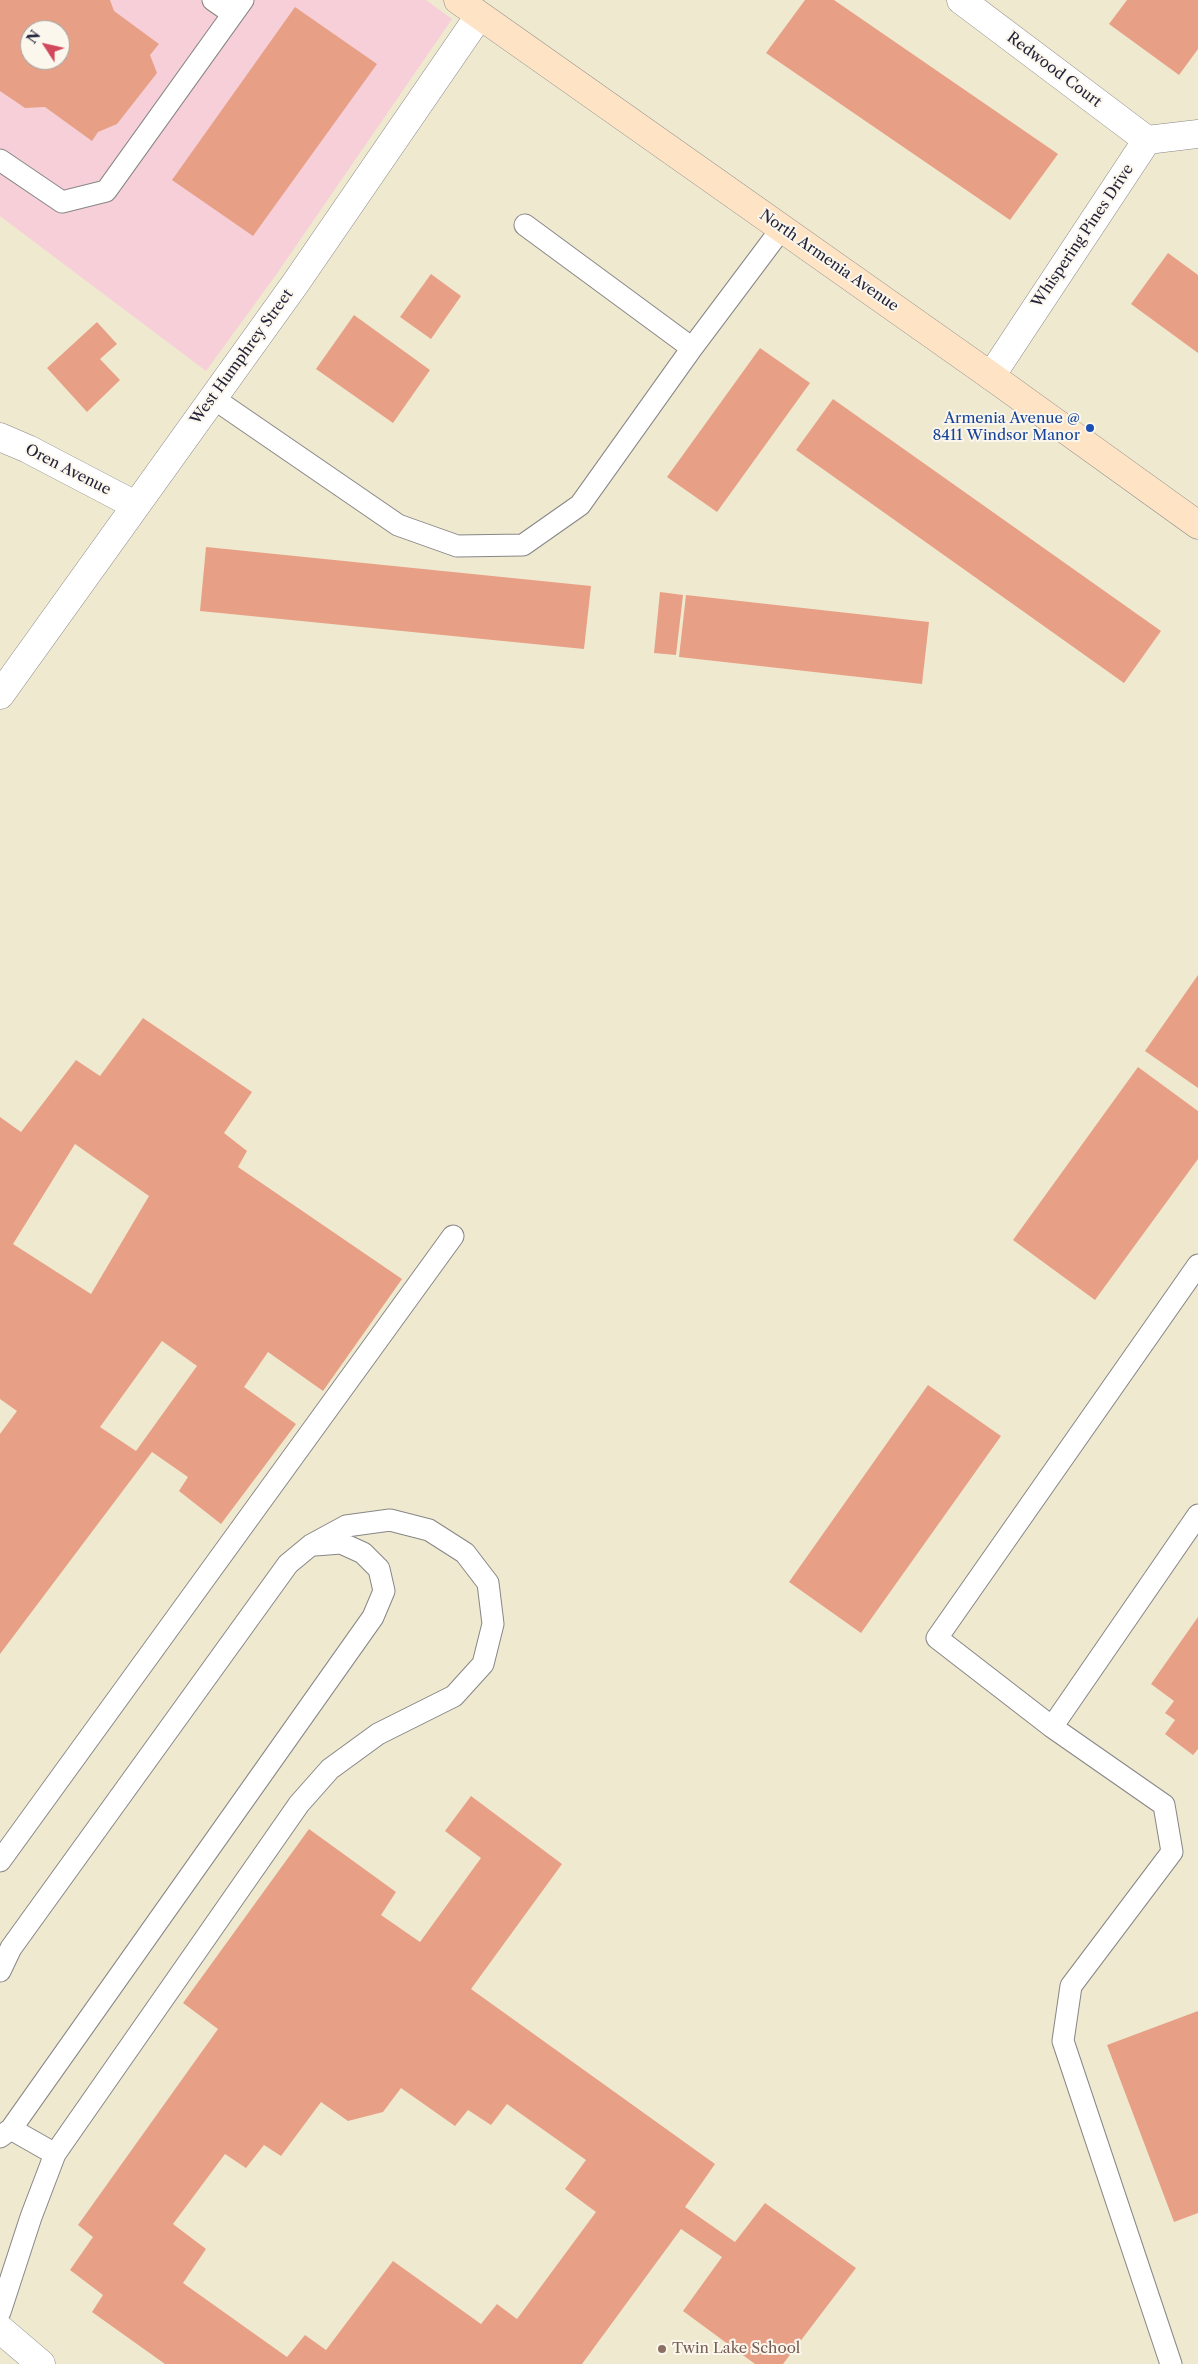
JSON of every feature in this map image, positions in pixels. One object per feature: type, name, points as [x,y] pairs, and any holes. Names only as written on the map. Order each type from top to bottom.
[{"type":"main road","name":"North Armenia Avenue","points":[[469,8],[1198,524]]},
{"type":"street","name":"Redwood Court","points":[[961,0],[1147,140]]},
{"type":"street","name":"West Humphrey Street","points":[[0,695],[295,284],[469,8]]},
{"type":"street","points":[[1147,140],[1198,134]]},
{"type":"street","name":"Whispering Pines Drive","points":[[991,376],[1147,140]]},
{"type":"street","name":"Oren Avenue","points":[[0,437],[28,449],[135,505]]},
{"type":"street","points":[[0,2329],[41,2364]]},
{"type":"lane","points":[[0,160],[62,202],[106,191],[238,7],[213,0]]},
{"type":"lane","points":[[525,225],[692,348]]},
{"type":"lane","points":[[213,398],[398,525],[457,546],[524,545],[580,505],[692,348],[782,228]]},
{"type":"lane","points":[[0,1861],[453,1236]]},
{"type":"lane","points":[[1171,2364],[1063,2041],[1071,1986],[1172,1852],[1164,1805],[1052,1727],[937,1638],[1198,1265]]},
{"type":"lane","points":[[1052,1727],[1198,1515]]},
{"type":"lane","points":[[0,1971],[11,1948],[288,1564],[311,1545],[346,1526],[390,1520],[429,1530],[465,1553],[488,1583],[493,1624],[483,1664],[454,1696],[378,1734],[330,1769],[299,1804],[55,2154],[31,2217],[0,2312]]},
{"type":"lane","points":[[55,2154],[6,2133],[374,1617],[384,1591],[379,1569],[363,1553],[341,1543],[311,1545]]},
{"type":"shaded area","points":[[0,0],[426,0],[452,19],[278,272],[206,371],[0,216]]},
{"type":"building","points":[[0,0],[110,0],[114,11],[159,44],[150,55],[157,73],[117,124],[98,132],[92,141],[45,107],[25,108],[0,91]]},
{"type":"building","points":[[805,0],[834,0],[1058,154],[1010,220],[766,53]]},
{"type":"building","points":[[1127,0],[1198,0],[1198,49],[1179,75],[1109,24]]},
{"type":"building","points":[[295,7],[377,64],[253,236],[172,180]]},
{"type":"building","points":[[1168,253],[1198,275],[1198,353],[1131,304]]},
{"type":"building","points":[[431,274],[461,296],[431,339],[400,317]]},
{"type":"building","points":[[354,315],[430,370],[393,423],[316,369]]},
{"type":"building","points":[[97,322],[117,344],[100,359],[120,380],[87,412],[47,368]]},
{"type":"building","points":[[760,348],[810,383],[717,512],[667,477]]},
{"type":"building","points":[[833,399],[1161,631],[1124,683],[796,450]]},
{"type":"building","points":[[206,547],[591,586],[584,649],[200,611]]},
{"type":"building","points":[[660,592],[683,595],[676,655],[654,653]]},
{"type":"building","points":[[686,595],[929,622],[922,684],[679,657]]},
{"type":"building","points":[[1198,975],[1198,1088],[1145,1051]]},
{"type":"building","points":[[143,1018],[252,1092],[224,1133],[247,1151],[238,1167],[402,1279],[323,1391],[268,1352],[244,1387],[296,1424],[221,1524],[179,1491],[188,1477],[152,1452],[0,1654],[0,1434],[17,1411],[0,1399],[0,1117],[21,1132],[76,1060],[100,1076]],"holes":[[[75,1144],[149,1196],[91,1294],[13,1244]],[[162,1341],[197,1366],[136,1451],[100,1427]]]},
{"type":"building","points":[[1138,1067],[1198,1111],[1198,1159],[1095,1300],[1013,1240]]},
{"type":"building","points":[[928,1385],[1001,1436],[861,1633],[789,1582]]},
{"type":"building","points":[[1198,1617],[1198,1749],[1193,1755],[1165,1734],[1175,1720],[1165,1713],[1174,1701],[1151,1684]]},
{"type":"building","points":[[471,1796],[562,1864],[471,1989],[715,2164],[685,2207],[735,2242],[765,2203],[856,2268],[783,2364],[755,2364],[683,2311],[722,2257],[681,2229],[582,2364],[165,2364],[92,2312],[103,2295],[70,2270],[93,2237],[78,2225],[218,2029],[183,2003],[309,1829],[396,1892],[381,1915],[420,1942],[481,1858],[445,1831]],"holes":[[[401,2088],[455,2126],[468,2110],[491,2125],[507,2104],[586,2160],[565,2189],[596,2212],[517,2319],[497,2304],[481,2324],[393,2261],[326,2350],[305,2335],[287,2357],[183,2283],[206,2249],[173,2224],[225,2154],[246,2168],[264,2145],[281,2156],[321,2102],[348,2121],[383,2112]]]},
{"type":"building","points":[[1198,2011],[1198,2213],[1174,2222],[1107,2045]]},
{"type":"place","name":"Armenia Avenue @ 8411 Windsor Manor","points":[[1090,428]]},
{"type":"place","name":"Twin Lake School","points":[[662,2349]]}]
